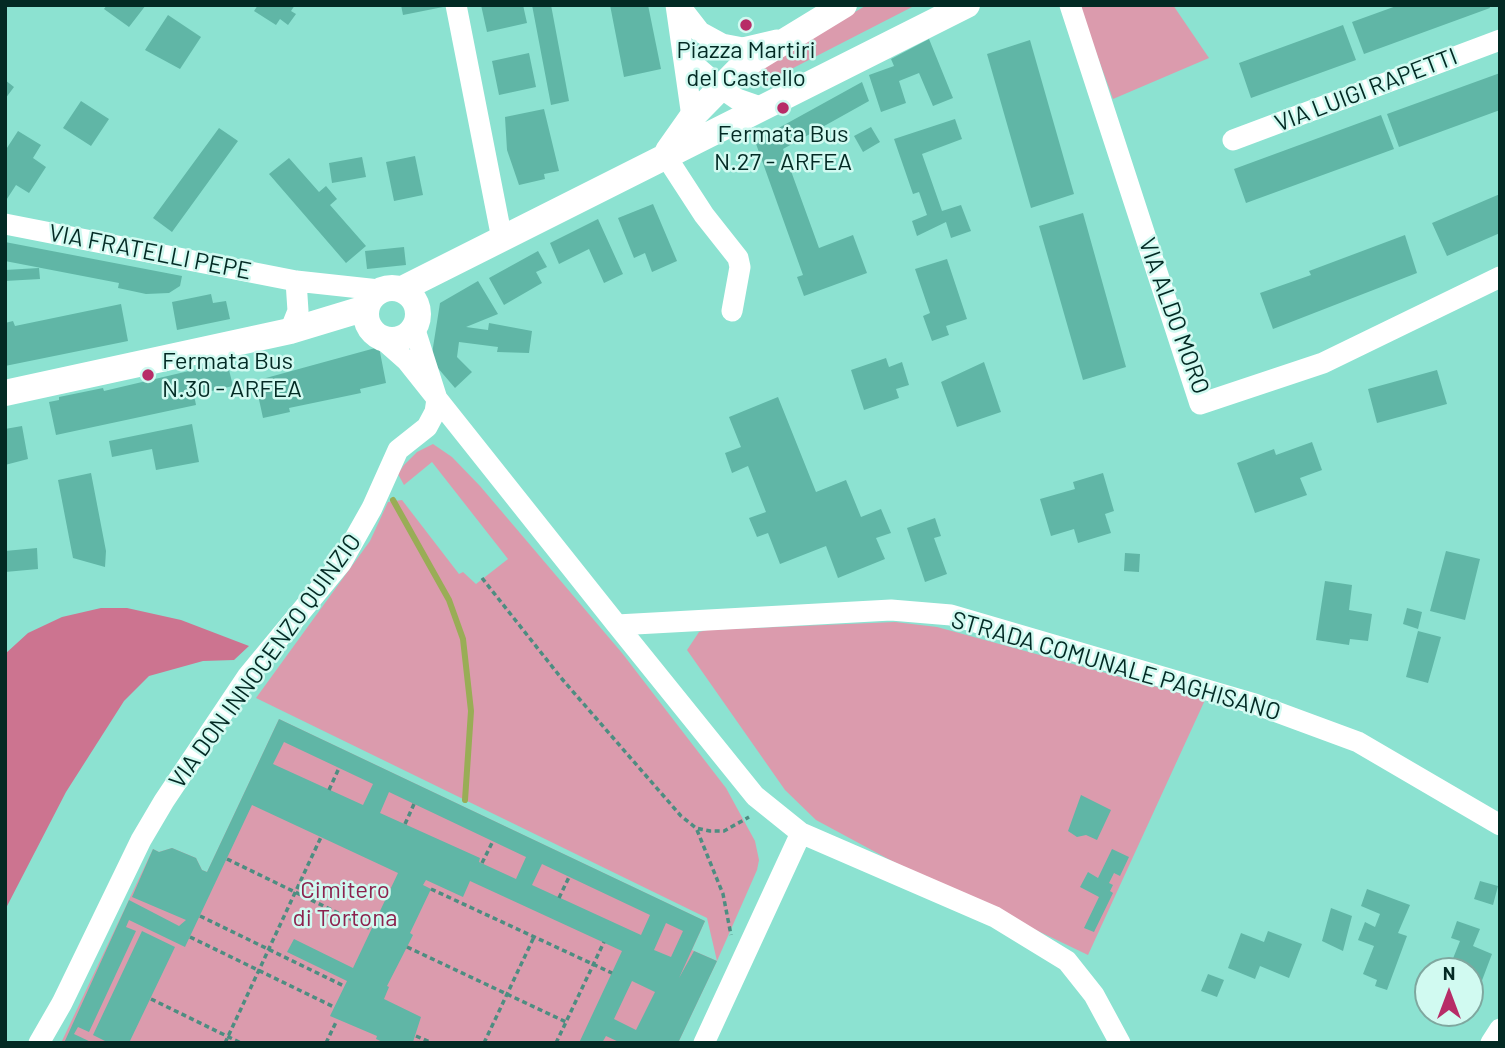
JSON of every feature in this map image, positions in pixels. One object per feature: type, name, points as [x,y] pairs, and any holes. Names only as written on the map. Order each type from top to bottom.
[{"type":"street","points":[[456,5],[502,239]]},
{"type":"street","points":[[677,5],[701,32],[722,44],[743,48],[789,37]]},
{"type":"street","points":[[677,5],[692,117]]},
{"type":"street","points":[[665,155],[692,117],[739,69],[844,5]]},
{"type":"street","points":[[5,393],[387,311],[502,239],[967,5]]},
{"type":"street","name":"VIA ALDO MORO","points":[[1070,5],[1200,404],[1323,363],[1500,277]]},
{"type":"street","name":"VIA LUIGI RAPETTI","points":[[1233,140],[1500,40]]},
{"type":"street","points":[[683,55],[721,89],[737,99],[760,107]]},
{"type":"street","points":[[665,155],[704,215],[738,258],[740,267],[733,311]]},
{"type":"street","name":"VIA FRATELLI PEPE","points":[[5,224],[296,281],[387,311]]},
{"type":"street","points":[[296,281],[298,329]]},
{"type":"street","points":[[387,311],[407,361],[755,796],[801,833],[995,917],[1067,961],[1094,995],[1120,1043]]},
{"type":"street","points":[[387,311],[437,399]]},
{"type":"street","name":"VIA DON INNOCENZO QUINZIO","points":[[39,1043],[62,1003],[141,840],[164,802],[247,677],[341,563],[372,508],[398,450],[427,427],[435,412],[437,399]]},
{"type":"street","name":"STRADA COMUNALE PAGHISANO","points":[[617,625],[891,610],[951,615],[1255,704],[1346,737],[1500,825]]},
{"type":"street","points":[[704,1043],[801,833]]},
{"type":"street","points":[[1491,1043],[1500,1029]]},
{"type":"path","points":[[482,578],[671,805],[696,828],[723,894],[739,968]]},
{"type":"path","points":[[329,790],[339,768]]},
{"type":"path","points":[[404,824],[414,804]]},
{"type":"path","points":[[696,828],[724,831],[767,806]]},
{"type":"path","points":[[225,1043],[261,972],[321,838]]},
{"type":"path","points":[[482,863],[493,841]]},
{"type":"path","points":[[227,859],[372,929]]},
{"type":"path","points":[[559,898],[569,877]]},
{"type":"path","points":[[431,889],[612,973]]},
{"type":"path","points":[[200,916],[344,986]]},
{"type":"path","points":[[190,937],[334,1007]]},
{"type":"path","points":[[484,1043],[534,937]]},
{"type":"path","points":[[555,1043],[604,942]]},
{"type":"path","points":[[407,947],[566,1022]]},
{"type":"path","points":[[151,999],[240,1043]]},
{"type":"path","points":[[326,1043],[337,1020]]},
{"type":"path","points":[[416,1035],[432,1043]]},
{"type":"green space","points":[[867,5],[916,5],[764,83],[742,77]]},
{"type":"green space","points":[[1079,5],[1173,5],[1209,58],[1113,99]]},
{"type":"green space","points":[[433,444],[452,457],[480,486],[622,653],[726,788],[755,841],[759,860],[717,961],[707,918],[256,698],[370,541],[388,502],[402,500],[459,574],[463,572],[476,584],[508,559],[432,462],[404,485],[398,474],[404,465],[417,452]]},
{"type":"green space","points":[[895,622],[937,627],[1205,700],[1088,955],[892,861],[816,820],[785,790],[687,650],[699,632],[707,630]]},
{"type":"green space","name":"Cimitero di Tortona","points":[[279,719],[705,921],[692,950],[717,961],[678,1043],[61,1043],[153,849],[159,852],[172,848],[196,858],[202,870],[207,872]]},
{"type":"shaded area","points":[[101,608],[127,608],[181,620],[249,646],[234,660],[203,661],[149,676],[124,701],[66,792],[5,910],[5,654],[28,633],[62,617]]},
{"type":"building","points":[[107,5],[146,5],[129,27],[104,9]]},
{"type":"building","points":[[258,5],[295,5],[291,11],[296,14],[288,25],[280,19],[276,25],[254,11]]},
{"type":"building","points":[[401,5],[448,5],[448,6],[403,15]]},
{"type":"building","points":[[481,5],[523,5],[527,23],[487,32]]},
{"type":"building","points":[[532,5],[551,5],[569,101],[551,105]]},
{"type":"building","points":[[610,5],[648,5],[661,69],[624,77]]},
{"type":"building","points":[[1399,5],[1489,5],[1490,8],[1364,54],[1352,22]]},
{"type":"building","points":[[168,15],[201,37],[180,69],[145,50]]},
{"type":"building","points":[[1343,25],[1356,60],[1251,98],[1239,63]]},
{"type":"building","points":[[929,39],[953,98],[933,106],[919,73],[899,81],[906,103],[881,112],[869,75],[894,66],[891,59]]},
{"type":"building","points":[[1030,40],[1074,194],[1031,208],[987,54]]},
{"type":"building","points":[[529,53],[536,87],[499,95],[492,61]]},
{"type":"building","points":[[1500,73],[1500,110],[1399,147],[1387,114]]},
{"type":"building","points":[[5,80],[14,87],[5,99]]},
{"type":"building","points":[[862,82],[869,101],[783,149],[819,248],[853,235],[867,273],[804,296],[797,277],[803,275],[755,141]]},
{"type":"building","points":[[81,101],[109,119],[91,146],[63,128]]},
{"type":"building","points":[[544,109],[559,171],[544,174],[545,179],[519,185],[507,150],[505,117]]},
{"type":"building","points":[[1381,115],[1394,149],[1246,203],[1234,169]]},
{"type":"building","points":[[955,119],[962,139],[922,154],[942,211],[961,205],[971,231],[951,238],[946,222],[917,236],[912,221],[927,215],[919,192],[913,194],[894,139]]},
{"type":"building","points":[[871,127],[880,142],[863,152],[854,136]]},
{"type":"building","points":[[219,128],[238,141],[172,232],[153,218]]},
{"type":"building","points":[[18,131],[41,145],[33,158],[46,167],[29,193],[16,185],[5,202],[5,151]]},
{"type":"building","points":[[415,156],[423,195],[394,201],[386,162]]},
{"type":"building","points":[[362,157],[366,177],[332,183],[329,163]]},
{"type":"building","points":[[289,158],[319,192],[326,186],[337,199],[330,205],[366,246],[346,263],[269,174]]},
{"type":"building","points":[[1500,194],[1500,233],[1447,256],[1432,223]]},
{"type":"building","points":[[653,204],[677,261],[652,272],[645,253],[634,258],[618,218]]},
{"type":"building","points":[[1083,213],[1126,367],[1083,380],[1039,226]]},
{"type":"building","points":[[598,219],[623,274],[604,283],[589,249],[559,264],[550,243]]},
{"type":"building","points":[[1405,235],[1417,273],[1273,329],[1260,293],[1311,275],[1309,271]]},
{"type":"building","points":[[5,242],[182,276],[180,286],[169,293],[146,294],[118,288],[119,283],[5,261]]},
{"type":"building","points":[[404,247],[406,265],[367,269],[365,251]]},
{"type":"building","points":[[538,251],[547,267],[536,272],[542,283],[504,305],[489,278]]},
{"type":"building","points":[[947,259],[967,319],[946,326],[949,335],[932,341],[923,316],[930,313],[915,269]]},
{"type":"building","points":[[39,268],[40,279],[5,281],[5,270]]},
{"type":"building","points":[[478,281],[498,314],[466,327],[488,330],[489,323],[532,331],[529,353],[497,352],[498,347],[459,342],[457,357],[472,372],[455,388],[431,360],[440,303]]},
{"type":"building","points":[[211,294],[213,303],[226,301],[230,319],[177,330],[172,302]]},
{"type":"building","points":[[121,304],[128,341],[5,366],[5,323],[13,321],[15,326]]},
{"type":"building","points":[[379,347],[386,383],[360,389],[361,393],[289,408],[290,412],[263,418],[255,381]]},
{"type":"building","points":[[886,358],[889,367],[902,362],[909,385],[896,389],[899,398],[864,410],[851,370]]},
{"type":"building","points":[[227,362],[233,386],[194,395],[196,405],[56,435],[49,402],[59,400],[59,397],[103,388],[104,391]]},
{"type":"building","points":[[984,362],[1001,412],[957,427],[941,382]]},
{"type":"building","points":[[1437,370],[1447,404],[1377,423],[1368,389]]},
{"type":"building","points":[[778,397],[816,492],[846,480],[861,517],[881,509],[891,533],[876,538],[885,559],[838,578],[826,546],[780,564],[768,533],[757,537],[749,518],[766,512],[748,466],[732,473],[725,453],[741,447],[729,417]]},
{"type":"building","points":[[192,424],[199,462],[156,470],[152,449],[112,457],[109,441]]},
{"type":"building","points":[[22,426],[28,459],[5,465],[5,429]]},
{"type":"building","points":[[1312,442],[1322,470],[1300,478],[1307,495],[1255,513],[1237,463],[1274,449],[1276,455]]},
{"type":"building","points":[[91,473],[106,551],[105,567],[73,558],[58,480]]},
{"type":"building","points":[[1103,473],[1114,511],[1105,514],[1111,533],[1078,543],[1074,529],[1051,536],[1040,499],[1075,489],[1073,482]]},
{"type":"building","points":[[935,518],[941,536],[934,538],[947,574],[925,582],[907,528]]},
{"type":"building","points":[[37,548],[38,569],[5,572],[5,551]]},
{"type":"building","points":[[1446,551],[1480,559],[1465,620],[1430,611]]},
{"type":"building","points":[[1125,553],[1140,554],[1139,572],[1124,571]]},
{"type":"building","points":[[1325,581],[1352,585],[1349,610],[1372,614],[1368,641],[1350,639],[1349,645],[1316,640]]},
{"type":"building","points":[[1407,608],[1422,612],[1418,629],[1403,624]]},
{"type":"building","points":[[1418,631],[1441,637],[1428,683],[1406,677]]},
{"type":"building","points":[[279,719],[705,921],[679,978],[694,951],[717,961],[678,1043],[621,1043],[606,1036],[602,1043],[579,1043],[622,951],[470,881],[463,897],[426,880],[423,885],[431,889],[410,933],[413,935],[387,986],[389,987],[384,999],[421,1017],[413,1042],[385,1043],[376,1039],[377,1036],[330,1016],[347,981],[287,952],[294,939],[353,968],[398,873],[252,805],[185,947],[129,920],[126,927],[136,931],[89,1032],[78,1027],[74,1034],[93,1043],[64,1043],[129,900],[179,926],[186,920],[132,897],[153,849],[159,852],[172,848],[196,858],[202,870],[207,872]],"holes":[[[284,742],[373,784],[363,805],[273,764]],[[389,792],[526,857],[516,879],[479,862],[480,858],[380,813]],[[542,864],[650,915],[641,935],[532,885]],[[666,923],[683,931],[671,957],[654,950]],[[632,981],[655,992],[636,1030],[614,1019]]]},
{"type":"building","points":[[1081,795],[1111,810],[1097,840],[1086,835],[1077,837],[1068,831]]},
{"type":"building","points":[[1112,849],[1129,857],[1120,876],[1114,873],[1109,883],[1113,885],[1110,891],[1113,893],[1094,932],[1084,928],[1099,897],[1080,887],[1088,872],[1098,878]]},
{"type":"building","points":[[1480,881],[1498,886],[1493,905],[1474,899]]},
{"type":"building","points":[[1367,889],[1410,905],[1398,933],[1407,936],[1387,990],[1375,986],[1377,980],[1363,974],[1374,946],[1358,940],[1365,922],[1375,927],[1380,914],[1361,906]]},
{"type":"building","points":[[1331,908],[1352,916],[1343,951],[1322,941]]},
{"type":"building","points":[[1457,921],[1480,929],[1473,946],[1492,954],[1484,975],[1484,957],[1454,957],[1460,941],[1451,938]]},
{"type":"building","points":[[142,931],[175,947],[129,1043],[109,1043],[93,1035]]},
{"type":"building","points":[[1268,931],[1302,944],[1289,978],[1260,966],[1255,979],[1228,968],[1241,933],[1264,942]]},
{"type":"building","points":[[1208,974],[1224,980],[1217,997],[1201,991]]},
{"type":"waterway","points":[[393,500],[449,600],[463,639],[471,711],[465,800]]},
{"type":"place","name":"Piazza Martiri del Castello","points":[[746,25]]},
{"type":"place","name":"Fermata Bus N.27 - ARFEA","points":[[783,108]]},
{"type":"place","name":"Fermata Bus N.30 - ARFEA","points":[[148,375]]}]
